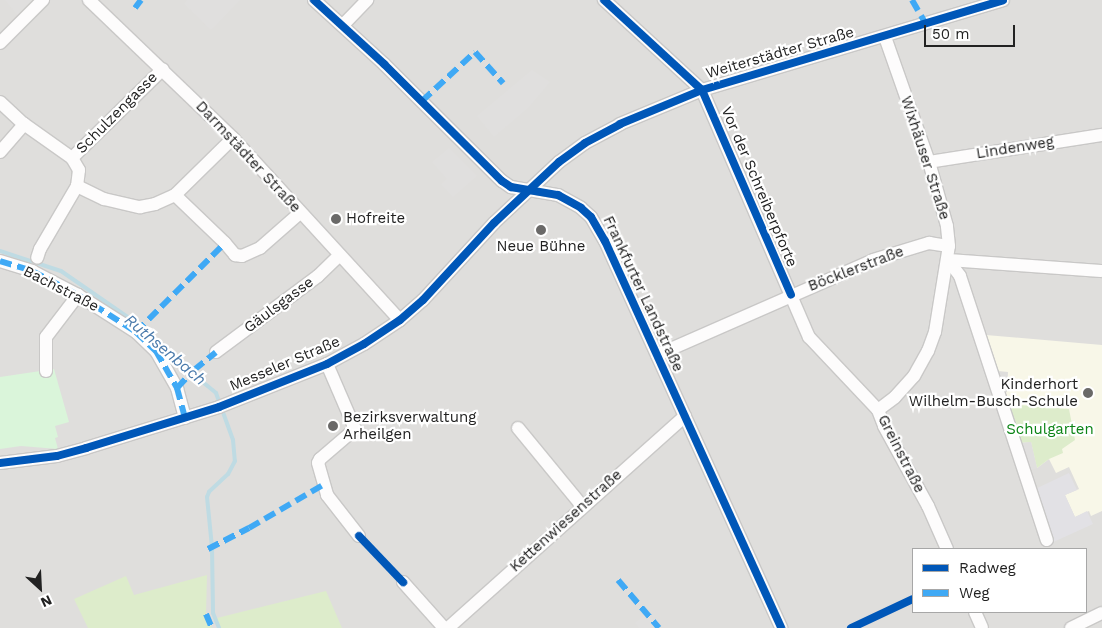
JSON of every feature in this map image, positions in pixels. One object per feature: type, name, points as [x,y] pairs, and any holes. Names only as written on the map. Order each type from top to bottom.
[{"type":"street","points":[[0,43],[43,0]]},
{"type":"street","name":"Darmstädter Straße","points":[[89,0],[233,138],[400,320]]},
{"type":"street","name":"Frankfurter Landstraße","points":[[314,0],[343,25],[492,172],[511,187],[558,195],[582,208],[592,217],[781,628]]},
{"type":"street","points":[[343,25],[367,0]]},
{"type":"street","points":[[604,0],[702,90]]},
{"type":"street","name":"Weiterstädter Straße","points":[[527,191],[570,153],[593,138],[620,124],[702,90],[885,37],[1003,0]]},
{"type":"street","name":"Wixhäuser Straße","points":[[878,410],[914,376],[928,351],[935,332],[949,246],[947,226],[929,162],[885,37]]},
{"type":"street","name":"Schulzengasse","points":[[72,158],[163,69]]},
{"type":"street","name":"Vor der Schreiberpforte","points":[[702,90],[791,295]]},
{"type":"street","points":[[0,102],[24,124],[72,158],[78,170],[77,186],[40,248],[37,258]]},
{"type":"street","points":[[0,152],[24,124]]},
{"type":"street","name":"Lindenweg","points":[[929,162],[1102,135]]},
{"type":"street","points":[[77,186],[104,200],[140,207],[155,204],[175,195],[233,138]]},
{"type":"street","name":"Messeler Straße","points":[[0,463],[57,456],[185,418],[224,405],[327,364],[364,344],[400,320],[423,300],[527,191]]},
{"type":"street","points":[[175,195],[235,255],[242,256],[260,248],[300,213]]},
{"type":"street","name":"Böcklerstraße","points":[[657,356],[872,260],[929,243],[949,246]]},
{"type":"street","name":"Gäulsgasse","points":[[216,352],[318,276],[340,256]]},
{"type":"street","points":[[948,260],[1102,272]]},
{"type":"street","points":[[948,260],[960,276],[1047,540]]},
{"type":"street","name":"Bachstraße","points":[[0,261],[32,272],[78,295],[136,332],[156,351],[177,388],[185,418]]},
{"type":"street","points":[[46,371],[46,337],[78,295]]},
{"type":"street","name":"Greinstraße","points":[[791,295],[809,337],[878,410],[884,426],[928,506],[947,548]]},
{"type":"street","points":[[327,364],[355,429],[320,459],[318,463],[327,495],[359,536]]},
{"type":"street","name":"Kettenwiesenstraße","points":[[448,628],[684,416]]},
{"type":"street","points":[[518,428],[582,506]]},
{"type":"street","points":[[403,582],[444,628]]},
{"type":"street","points":[[975,613],[982,628]]},
{"type":"street","points":[[1071,628],[1102,613]]},
{"type":"shaded area","points":[[0,0],[1102,0],[1102,628],[0,628]]},
{"type":"shaded area","points":[[5,0],[34,0],[18,16]]},
{"type":"shaded area","points":[[187,0],[240,0],[211,30],[184,4]]},
{"type":"shaded area","points":[[532,70],[550,82],[529,107],[494,137],[477,116]]},
{"type":"shaded area","points":[[449,148],[477,176],[453,197],[441,184],[447,179],[432,162]]},
{"type":"shaded area","points":[[986,335],[1102,345],[1102,511],[1091,516],[1089,511],[1075,517],[1065,495],[1079,489],[1069,467],[1056,473],[1049,459],[1037,468],[1031,442],[1020,443],[1005,393],[1007,392],[1008,372],[998,371]]},
{"type":"shaded area","points":[[1031,442],[1037,468],[1028,471],[1020,443]]},
{"type":"shaded area","points":[[1069,473],[1077,490],[1065,495],[1075,517],[1087,511],[1093,524],[1049,544],[1031,491]]},
{"type":"shaded area","points":[[646,614],[659,628],[639,628],[635,623]]},
{"type":"green space","points":[[54,369],[69,422],[55,426],[58,437],[55,438],[58,449],[21,446],[0,449],[0,377]]},
{"type":"green space","name":"Schulgarten","points":[[1008,404],[1069,409],[1075,440],[1062,449],[1063,453],[1049,459],[1037,468],[1031,442],[1020,443]]},
{"type":"green space","points":[[207,575],[206,614],[212,628],[88,628],[74,599],[126,576],[134,595]]},
{"type":"green space","points":[[326,591],[342,628],[220,628],[217,618]]},
{"type":"waterway","name":"Ruthsenbach","points":[[0,251],[61,271],[135,322],[147,334]]},
{"type":"waterway","name":"Ruthsenbach","points":[[159,346],[216,393],[233,440],[235,461],[228,474],[209,492],[207,497],[212,547],[213,613],[219,628]]},
{"type":"tram line","points":[[309,0],[382,66],[500,183],[511,190],[556,198],[571,204],[589,218],[603,242],[778,628]]},
{"type":"marked path","points":[[135,8],[141,0]]},
{"type":"marked path","points":[[912,0],[926,24]]},
{"type":"marked path","points":[[422,101],[475,52],[503,83]]},
{"type":"marked path","points":[[136,332],[225,243]]},
{"type":"marked path","points":[[0,261],[32,271],[78,295],[136,332],[156,351],[177,388],[185,418]]},
{"type":"marked path","points":[[177,388],[194,370],[216,352]]},
{"type":"marked path","points":[[208,549],[249,528],[323,485]]},
{"type":"marked path","points":[[618,580],[659,628]]},
{"type":"marked path","points":[[206,614],[212,628]]},
{"type":"cycle path","points":[[314,0],[384,64],[502,181],[511,187],[558,195],[581,208],[591,217],[605,241],[781,628]]},
{"type":"cycle path","points":[[604,0],[702,90],[791,295]]},
{"type":"cycle path","points":[[0,463],[57,456],[219,407],[327,364],[364,344],[400,320],[423,300],[494,223],[559,162],[585,143],[620,124],[702,90],[1003,0]]},
{"type":"cycle path","points":[[359,536],[403,582]]},
{"type":"cycle path","points":[[851,628],[912,599]]},
{"type":"place","name":"Hofreite","points":[[336,219]]},
{"type":"place","name":"Neue Bühne","points":[[541,230]]},
{"type":"place","name":"Kinderhort Wilhelm-Busch-Schule","points":[[1088,393]]},
{"type":"place","name":"Bezirksverwaltung Arheilgen","points":[[333,426]]}]
